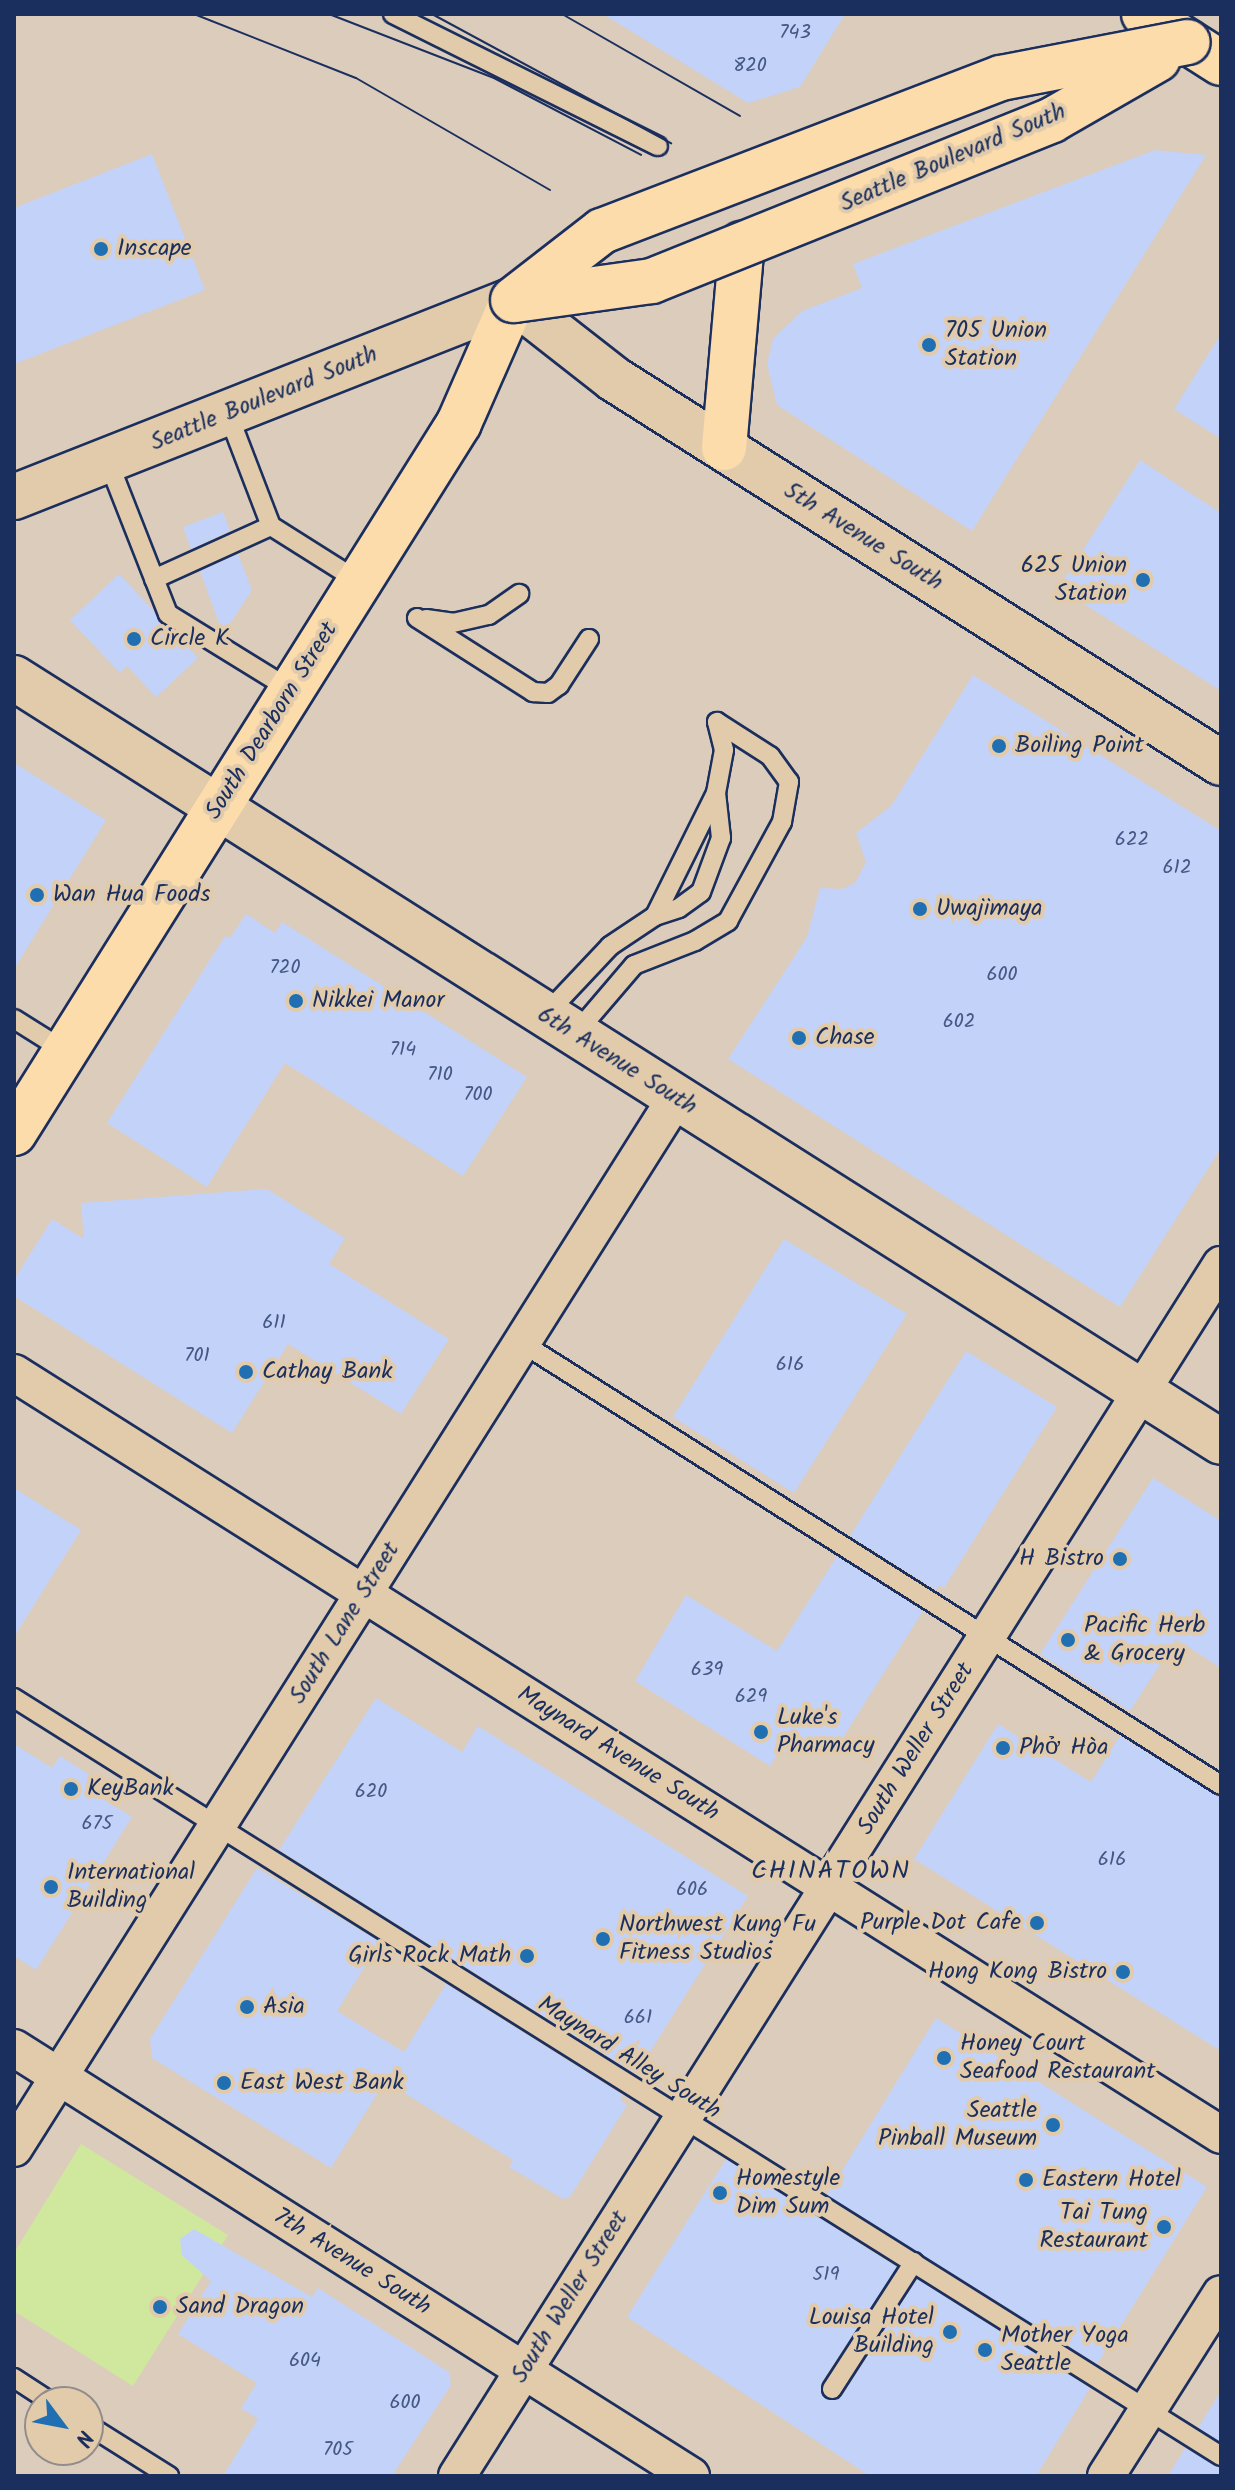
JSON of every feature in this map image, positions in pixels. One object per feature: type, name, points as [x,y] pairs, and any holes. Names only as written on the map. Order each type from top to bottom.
[{"type":"main road","points":[[1144,14],[1204,52]]},
{"type":"main road","name":"Seattle Boulevard South","points":[[14,497],[513,300],[652,281],[1052,120],[1204,52]]},
{"type":"main road","name":"Seattle Boulevard South","points":[[513,300],[602,231],[1001,78],[1204,52]]},
{"type":"main road","points":[[724,448],[742,244]]},
{"type":"main road","name":"5th Avenue South","points":[[513,300],[614,379],[1221,763]]},
{"type":"main road","name":"South Dearborn Street","points":[[14,1133],[459,423],[513,300]]},
{"type":"main road","name":"6th Avenue South","points":[[14,678],[1221,1442]]},
{"type":"street","name":"South Lane Street","points":[[14,2148],[676,1098]]},
{"type":"street","name":"South Weller Street","points":[[457,2476],[1221,1265]]},
{"type":"street","name":"Maynard Avenue South","points":[[14,1373],[1221,2135]]},
{"type":"street","name":"7th Avenue South","points":[[14,2048],[691,2476]]},
{"type":"street","points":[[1106,2476],[1221,2294]]},
{"type":"lane","points":[[393,14],[658,146]]},
{"type":"lane","points":[[228,414],[271,526],[360,582]]},
{"type":"lane","points":[[108,461],[168,614],[292,691]]},
{"type":"lane","points":[[154,579],[271,526]]},
{"type":"lane","points":[[519,594],[489,615],[465,621],[417,618],[533,692],[548,693],[559,685],[589,639]]},
{"type":"lane","points":[[560,1024],[634,965],[706,934],[728,921],[782,822],[789,782],[770,756],[717,722],[724,750],[716,793],[655,916]]},
{"type":"lane","points":[[560,1024],[610,946],[655,916],[679,908],[701,892],[721,838],[716,793]]},
{"type":"lane","points":[[14,1019],[65,1051]]},
{"type":"lane","points":[[522,1343],[1221,1785]]},
{"type":"lane","name":"Maynard Alley South","points":[[14,1698],[1221,2456]]},
{"type":"lane","points":[[832,2389],[914,2262]]},
{"type":"lane","points":[[104,2435],[169,2476]]},
{"type":"green space","points":[[81,2144],[228,2235],[133,2386],[14,2311],[14,2253]]},
{"type":"building","points":[[603,14],[845,14],[800,87],[748,103]]},
{"type":"building","name":"705 Union Station","points":[[1155,150],[1206,155],[972,531],[777,405],[767,364],[773,339],[802,311],[862,288],[853,264]]},
{"type":"building","name":"Inscape","points":[[152,154],[205,290],[14,364],[14,208]]},
{"type":"building","points":[[1221,334],[1221,439],[1174,409]]},
{"type":"building","name":"625 Union Station","points":[[1140,460],[1221,513],[1221,691],[1059,588]]},
{"type":"building","points":[[223,512],[230,531],[191,549],[183,527]]},
{"type":"building","points":[[238,554],[252,590],[223,634],[200,571]]},
{"type":"building","name":"Circle K","points":[[119,574],[198,658],[156,697],[127,666],[120,673],[70,620]]},
{"type":"building","points":[[973,675],[1221,831],[1221,1148],[1120,1307],[728,1059],[807,937],[820,888],[842,889],[855,883],[866,862],[856,833],[891,806]]},
{"type":"building","name":"Wan Hua Foods","points":[[14,763],[106,820],[14,969]]},
{"type":"building","name":"Nikkei Manor","points":[[246,914],[275,933],[282,922],[527,1077],[463,1176],[285,1063],[207,1187],[107,1123],[225,936],[230,938]]},
{"type":"building","points":[[267,1189],[345,1238],[329,1264],[449,1339],[401,1414],[288,1344],[232,1433],[14,1296],[14,1280],[52,1219],[84,1239],[81,1203]]},
{"type":"building","points":[[784,1239],[907,1314],[794,1493],[673,1417]]},
{"type":"building","points":[[966,1351],[1057,1407],[944,1588],[939,1585],[936,1590],[850,1536]]},
{"type":"building","points":[[1153,1478],[1221,1521],[1221,1668],[1176,1639],[1130,1711],[1040,1654]]},
{"type":"building","points":[[14,1488],[81,1530],[14,1637]]},
{"type":"building","points":[[837,1556],[923,1611],[835,1750],[824,1743],[777,1754],[770,1766],[635,1681],[686,1595],[777,1651]]},
{"type":"building","points":[[376,1698],[462,1752],[478,1726],[748,1896],[636,2074],[279,1850]]},
{"type":"building","points":[[998,1724],[1091,1782],[1120,1736],[1221,1798],[1221,2051],[914,1859]]},
{"type":"building","name":"International Building","points":[[14,1744],[52,1768],[60,1756],[101,1782],[94,1794],[132,1817],[36,1970],[14,1956]]},
{"type":"building","name":"Asia","points":[[257,1868],[380,1942],[337,2011],[404,2052],[446,1984],[623,2095],[620,2100],[627,2105],[570,2197],[563,2199],[509,2167],[513,2160],[385,2081],[331,2168],[152,2058],[150,2039]]},
{"type":"building","points":[[936,2018],[1207,2187],[1097,2364],[827,2195]]},
{"type":"building","points":[[726,2159],[897,2267],[822,2382],[826,2399],[842,2396],[917,2279],[1090,2388],[1036,2476],[870,2476],[627,2317]]},
{"type":"building","points":[[194,2229],[312,2297],[318,2288],[449,2372],[451,2385],[392,2476],[223,2476],[258,2419],[241,2408],[257,2383],[178,2334],[211,2281],[182,2255],[180,2239]]},
{"type":"building","points":[[1221,2391],[1221,2442],[1198,2428]]},
{"type":"building","points":[[1185,2448],[1221,2468],[1221,2476],[1168,2476]]},
{"type":"tram line","points":[[194,14],[356,78],[550,190]]},
{"type":"tram line","points":[[329,14],[494,78],[641,155]]},
{"type":"tram line","points":[[432,14],[671,143]]},
{"type":"tram line","points":[[562,14],[740,116]]},
{"type":"place","name":"Inscape","points":[[101,249]]},
{"type":"place","name":"705 Union Station","points":[[929,345]]},
{"type":"place","name":"625 Union Station","points":[[1143,580]]},
{"type":"place","name":"Circle K","points":[[134,639]]},
{"type":"place","name":"Boiling Point","points":[[999,746]]},
{"type":"place","name":"Wan Hua Foods","points":[[37,895]]},
{"type":"place","name":"Uwajimaya","points":[[920,909]]},
{"type":"place","name":"Nikkei Manor","points":[[296,1001]]},
{"type":"place","name":"Chase","points":[[799,1038]]},
{"type":"place","name":"Cathay Bank","points":[[246,1372]]},
{"type":"place","name":"H Bistro","points":[[1120,1559]]},
{"type":"place","name":"Pacific Herb & Grocery","points":[[1068,1640]]},
{"type":"place","name":"Luke's Pharmacy","points":[[761,1732]]},
{"type":"place","name":"Phở Hòa","points":[[1003,1748]]},
{"type":"place","name":"KeyBank","points":[[71,1789]]},
{"type":"place","name":"International Building","points":[[51,1887]]},
{"type":"place","name":"Purple Dot Cafe","points":[[1037,1923]]},
{"type":"place","name":"Northwest Kung Fu Fitness Studios","points":[[603,1939]]},
{"type":"place","name":"Girls Rock Math","points":[[527,1956]]},
{"type":"place","name":"Hong Kong Bistro","points":[[1123,1972]]},
{"type":"place","name":"Asia","points":[[247,2007]]},
{"type":"place","name":"Honey Court Seafood Restaurant","points":[[944,2058]]},
{"type":"place","name":"East West Bank","points":[[224,2083]]},
{"type":"place","name":"Seattle Pinball Museum","points":[[1053,2125]]},
{"type":"place","name":"Eastern Hotel","points":[[1026,2180]]},
{"type":"place","name":"Homestyle Dim Sum","points":[[720,2193]]},
{"type":"place","name":"Tai Tung Restaurant","points":[[1164,2227]]},
{"type":"place","name":"Sand Dragon","points":[[160,2307]]},
{"type":"place","name":"Louisa Hotel Building","points":[[950,2332]]},
{"type":"place","name":"Mother Yoga Seattle","points":[[985,2350]]},
{"type":"district","name":"CHINATOWN","points":[[831,1872]]}]
